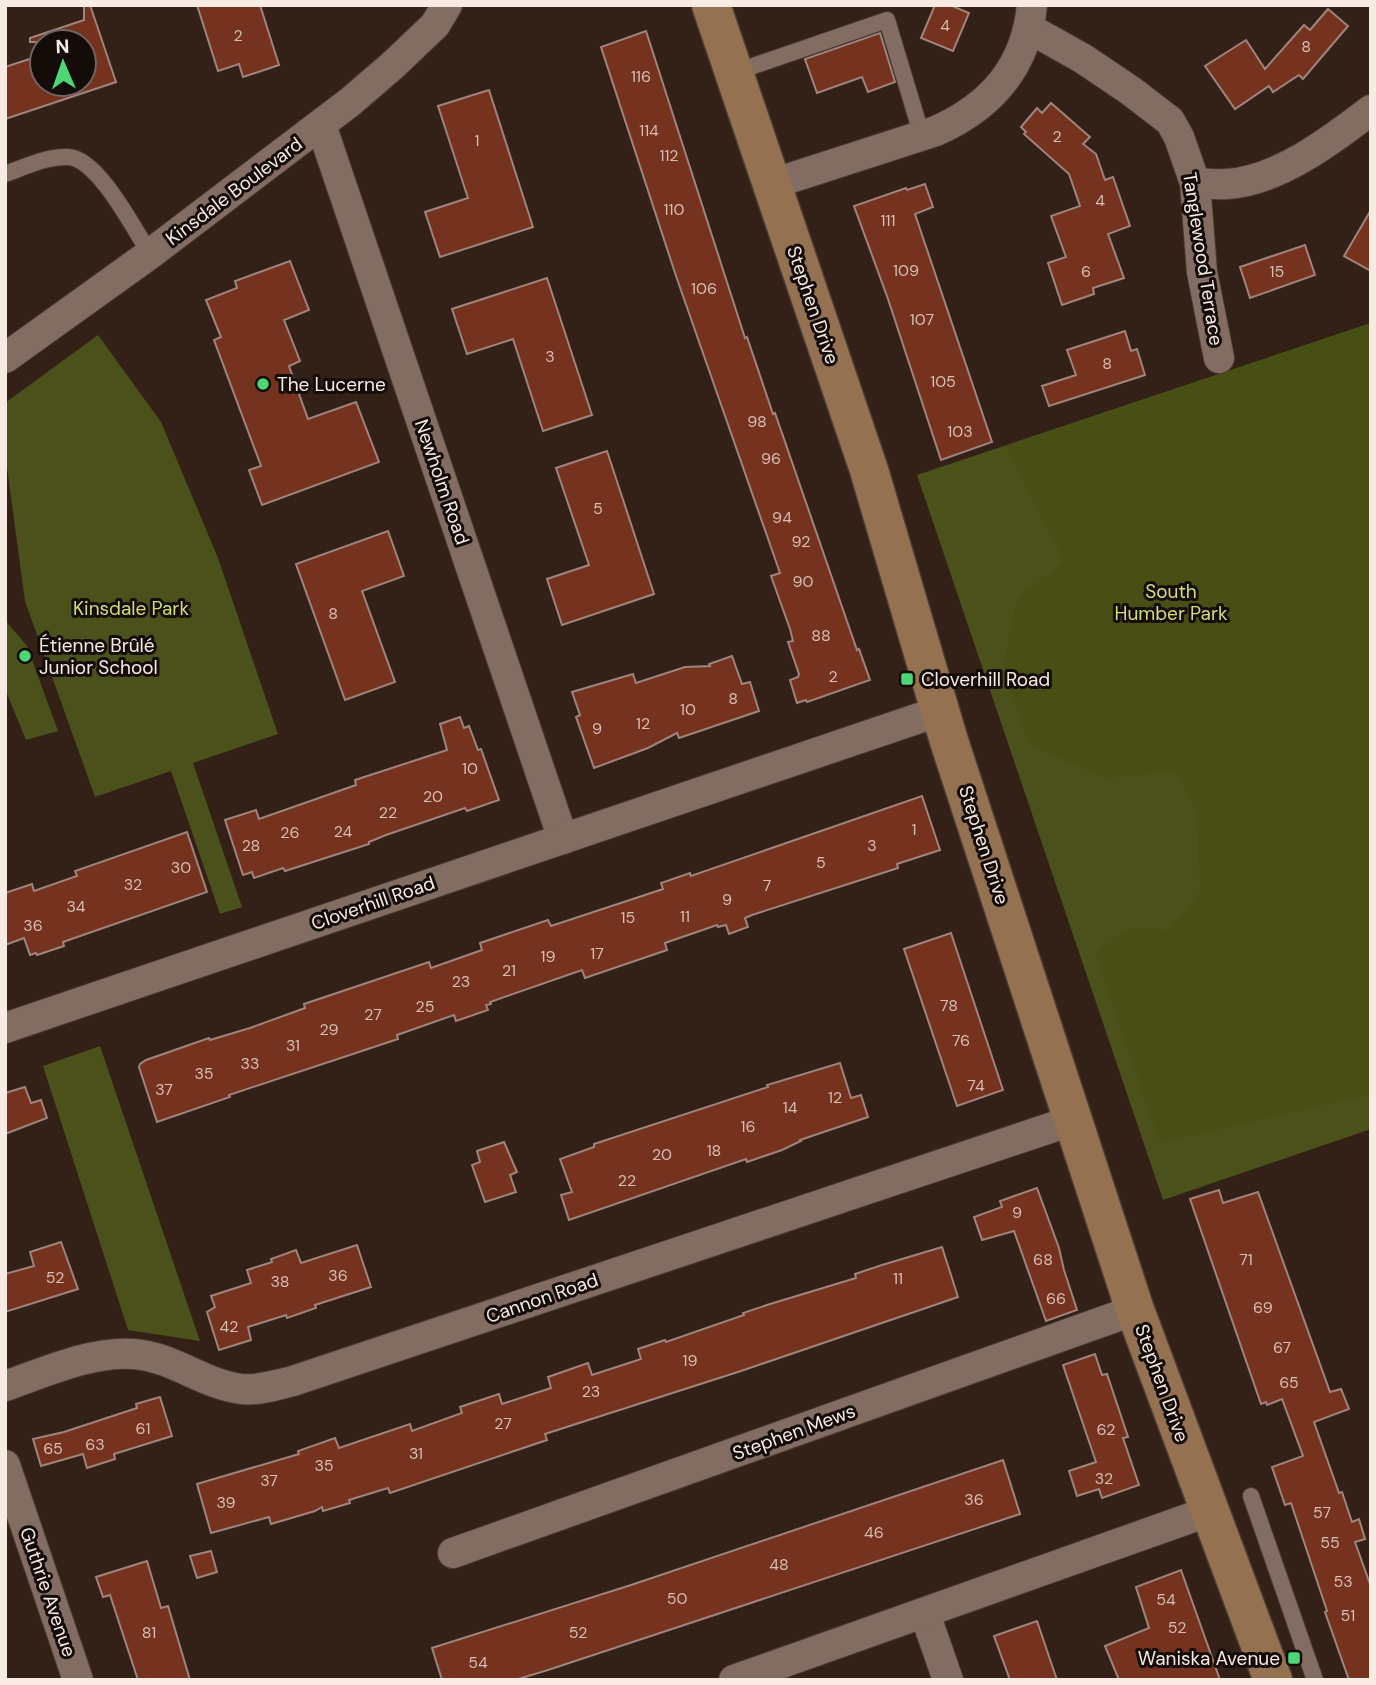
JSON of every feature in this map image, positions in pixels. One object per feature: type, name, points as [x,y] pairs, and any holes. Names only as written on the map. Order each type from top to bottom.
[{"type":"street","name":"Kinsdale Boulevard","points":[[5,358],[150,254],[321,125],[393,65],[435,25],[447,5]]},
{"type":"street","name":"Stephen Drive","points":[[711,5],[869,470],[940,711],[1135,1310],[1273,1680]]},
{"type":"street","points":[[772,184],[922,136],[961,120],[997,92],[1010,72],[1031,17]]},
{"type":"street","name":"Tanglewood Terrace","points":[[1031,17],[1082,58],[1170,121],[1179,137],[1195,183],[1202,272],[1219,358]]},
{"type":"street","points":[[1195,183],[1230,184],[1293,163],[1371,110]]},
{"type":"street","name":"Newholm Road","points":[[321,125],[563,839]]},
{"type":"street","name":"Cloverhill Road","points":[[5,1028],[940,711]]},
{"type":"street","name":"Cannon Road","points":[[5,1386],[76,1363],[126,1354],[163,1360],[217,1383],[243,1389],[293,1381],[1074,1120]]},
{"type":"street","name":"Stephen Mews","points":[[453,1553],[1135,1310]]},
{"type":"street","name":"Guthrie Avenue","points":[[5,1465],[78,1680]]},
{"type":"street","points":[[734,1680],[1210,1511]]},
{"type":"street","points":[[925,1614],[948,1680]]},
{"type":"lane","points":[[733,73],[887,20],[922,136]]},
{"type":"lane","points":[[5,174],[56,157],[80,159],[97,172],[150,254]]},
{"type":"lane","points":[[1251,1496],[1315,1680]]},
{"type":"green space","name":"South Humber Park","points":[[1371,323],[1371,1129],[1163,1200],[917,475]]},
{"type":"green space","name":"South Humber Park","points":[[1371,323],[1371,1094],[1160,1143],[1096,952],[1131,927],[1170,930],[1200,892],[1197,815],[1177,771],[1104,778],[1029,744],[1003,664],[1018,597],[1065,562],[1005,446]]},
{"type":"green space","name":"Kinsdale Park","points":[[98,335],[161,422],[218,558],[278,734],[193,763],[242,907],[220,914],[171,771],[95,797],[25,601],[5,453],[5,403]]},
{"type":"green space","points":[[5,620],[27,646],[58,731],[26,740],[5,689]]},
{"type":"green space","points":[[100,1046],[200,1341],[128,1330],[43,1066]]},
{"type":"building","points":[[84,5],[90,5],[98,28],[60,28],[84,20]]},
{"type":"building","points":[[197,5],[260,5],[279,65],[243,77],[239,64],[218,71]]},
{"type":"building","points":[[935,5],[950,5],[969,13],[953,51],[921,38]]},
{"type":"building","points":[[1328,9],[1348,26],[1303,79],[1299,75],[1273,92],[1269,86],[1235,109],[1205,66],[1246,40],[1265,69],[1304,25],[1310,30]]},
{"type":"building","points":[[98,29],[116,82],[98,88]]},
{"type":"building","points":[[646,31],[745,338],[747,337],[773,414],[775,413],[857,650],[859,649],[870,680],[807,702],[797,703],[790,680],[799,674],[788,642],[793,641],[790,629],[771,576],[780,573],[676,276],[601,47]]},
{"type":"building","points":[[880,33],[895,82],[868,92],[862,77],[817,93],[805,59]]},
{"type":"building","points":[[28,60],[28,98],[68,98],[5,119],[5,67]]},
{"type":"building","points":[[489,90],[533,227],[440,257],[425,212],[468,198],[438,106]]},
{"type":"building","points":[[1051,103],[1090,137],[1083,144],[1096,154],[1105,180],[1113,177],[1130,226],[1108,234],[1124,278],[1093,288],[1094,294],[1062,305],[1048,263],[1066,257],[1051,216],[1080,206],[1069,174],[1024,134],[1026,132],[1021,127],[1037,108],[1042,113]]},
{"type":"building","points":[[925,184],[933,207],[915,214],[992,442],[941,460],[854,206]]},
{"type":"building","points":[[1371,210],[1371,271],[1344,256]]},
{"type":"building","points":[[1305,245],[1315,275],[1250,298],[1240,267]]},
{"type":"building","name":"The Lucerne","points":[[290,261],[309,310],[284,320],[300,361],[289,366],[308,419],[356,402],[379,462],[262,505],[249,470],[261,466],[214,340],[221,337],[206,300],[237,288],[235,281]]},
{"type":"building","points":[[547,278],[592,415],[543,431],[513,339],[467,354],[452,309]]},
{"type":"building","points":[[1125,331],[1131,351],[1137,349],[1145,375],[1049,406],[1042,386],[1076,375],[1067,350]]},
{"type":"building","points":[[607,451],[654,594],[562,625],[547,579],[589,565],[556,468]]},
{"type":"building","points":[[388,531],[404,576],[362,591],[395,682],[345,700],[296,564]]},
{"type":"building","points":[[732,656],[742,684],[750,682],[759,711],[679,738],[677,733],[648,748],[594,768],[576,717],[580,715],[572,692],[633,674],[636,683],[685,667],[710,666],[709,664]]},
{"type":"building","points":[[460,717],[464,728],[469,726],[478,750],[481,749],[499,800],[467,811],[465,808],[386,835],[369,844],[285,871],[283,868],[254,878],[252,872],[243,875],[225,820],[256,810],[259,819],[356,785],[355,780],[447,750],[440,724]]},
{"type":"building","points":[[922,796],[940,850],[897,864],[898,868],[752,915],[745,918],[748,927],[729,934],[726,925],[717,925],[665,943],[667,950],[585,978],[582,970],[490,1002],[491,1004],[486,1005],[488,1010],[456,1021],[454,1015],[397,1035],[398,1039],[157,1122],[139,1067],[146,1060],[209,1038],[210,1040],[250,1028],[305,1008],[304,1004],[429,962],[431,968],[482,950],[480,943],[548,920],[551,926],[663,889],[661,883],[690,873],[691,876]]},
{"type":"building","points":[[187,832],[207,892],[63,942],[64,946],[37,955],[30,955],[24,938],[5,945],[5,893],[32,884],[34,891],[77,876],[75,871]]},
{"type":"building","points":[[951,933],[1003,1090],[957,1106],[904,949]]},
{"type":"building","points":[[840,1063],[851,1098],[861,1095],[868,1117],[800,1140],[782,1150],[747,1162],[746,1159],[569,1220],[561,1195],[572,1192],[560,1159],[594,1147],[594,1144]]},
{"type":"building","points":[[25,1087],[31,1103],[41,1100],[47,1118],[5,1134],[5,1093]]},
{"type":"building","points":[[504,1142],[517,1172],[510,1175],[516,1192],[485,1202],[472,1165],[480,1162],[477,1151]]},
{"type":"building","points":[[1037,1188],[1059,1248],[1077,1310],[1046,1321],[1014,1231],[982,1240],[974,1217],[1002,1207],[1000,1201]]},
{"type":"building","points":[[1219,1190],[1223,1203],[1258,1192],[1330,1392],[1341,1389],[1349,1409],[1314,1422],[1339,1493],[1342,1492],[1352,1522],[1359,1519],[1365,1539],[1355,1542],[1371,1587],[1371,1680],[1349,1680],[1291,1503],[1285,1505],[1272,1467],[1303,1456],[1282,1399],[1267,1405],[1266,1402],[1261,1404],[1190,1199]]},
{"type":"building","points":[[61,1242],[78,1289],[5,1312],[5,1274],[34,1266],[30,1252]]},
{"type":"building","points":[[357,1245],[371,1287],[315,1305],[316,1308],[287,1318],[286,1315],[248,1327],[251,1340],[219,1350],[207,1312],[215,1307],[211,1296],[251,1283],[247,1270],[296,1250],[301,1263]]},
{"type":"building","points":[[942,1247],[958,1297],[545,1434],[547,1440],[390,1493],[388,1488],[323,1511],[322,1507],[271,1524],[269,1517],[211,1533],[197,1484],[299,1454],[298,1451],[335,1438],[339,1448],[410,1424],[412,1431],[462,1413],[460,1407],[499,1394],[502,1404],[551,1388],[548,1377],[588,1363],[592,1375],[641,1359],[638,1349],[665,1340],[666,1342],[744,1315],[743,1313],[856,1278],[855,1274]]},
{"type":"building","points":[[1095,1354],[1102,1375],[1107,1374],[1128,1437],[1123,1438],[1139,1485],[1102,1498],[1099,1489],[1077,1496],[1069,1471],[1096,1462],[1063,1365]]},
{"type":"building","points":[[160,1397],[172,1436],[114,1454],[115,1459],[87,1468],[83,1454],[41,1466],[33,1439],[64,1432],[137,1408],[136,1404]]},
{"type":"building","points":[[1003,1460],[1020,1514],[515,1680],[442,1680],[432,1648],[631,1585]]},
{"type":"building","points":[[211,1551],[217,1572],[197,1578],[190,1556]]},
{"type":"building","points":[[147,1561],[161,1608],[168,1606],[190,1680],[138,1680],[110,1595],[103,1597],[96,1577]]},
{"type":"building","points":[[1181,1570],[1220,1680],[1119,1680],[1105,1646],[1149,1628],[1136,1587]]},
{"type":"building","points":[[1037,1621],[1057,1680],[1010,1680],[994,1636]]},
{"type":"place","name":"The Lucerne","points":[[263,384]]},
{"type":"place","name":"Étienne Brûlé Junior School","points":[[25,656]]},
{"type":"place","name":"Cloverhill Road","points":[[907,679]]},
{"type":"place","name":"Waniska Avenue","points":[[1294,1658]]}]
